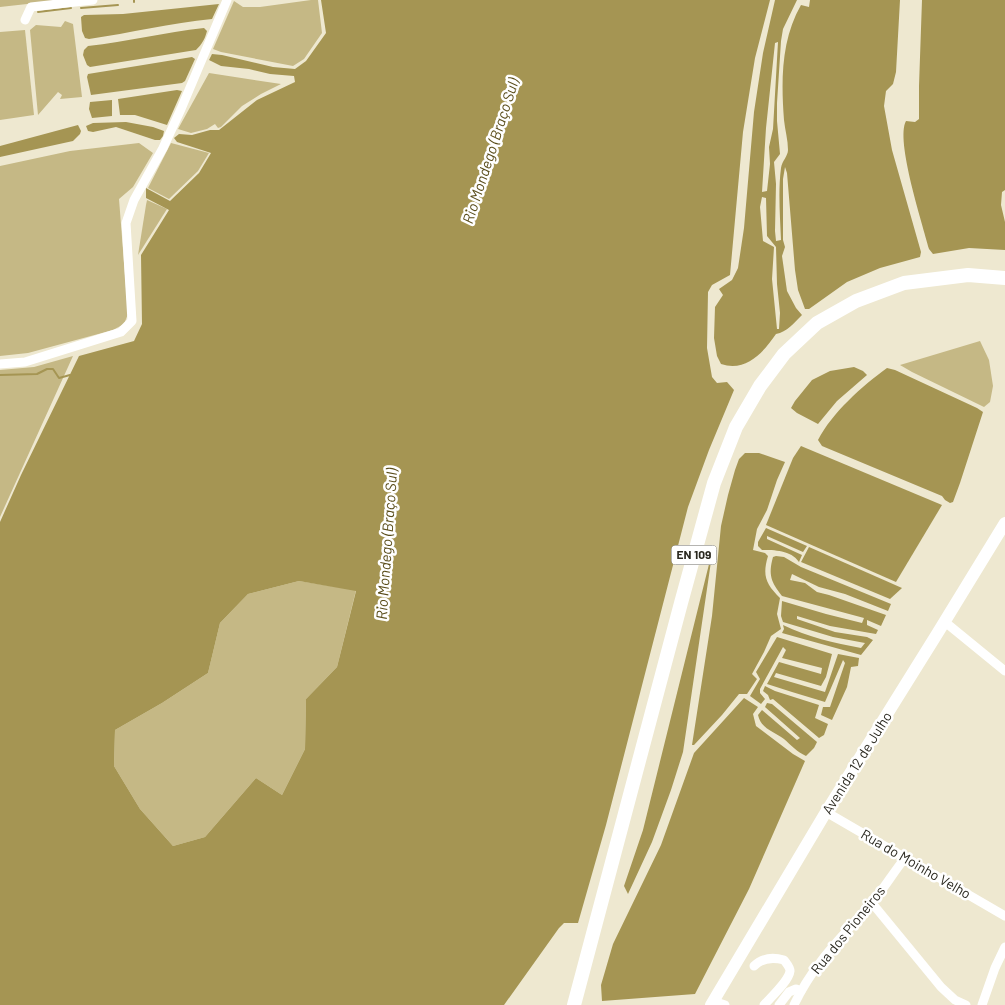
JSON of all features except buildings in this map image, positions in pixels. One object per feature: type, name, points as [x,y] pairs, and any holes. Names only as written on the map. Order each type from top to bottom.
[{"type":"main road","name":"EN 109","points":[[574,1005],[680,603],[714,483],[736,427],[760,386],[784,354],[817,323],[856,301],[904,283],[968,275],[1005,278]]},
{"type":"main road","name":"Avenida 12 de Julho","points":[[716,1004],[826,812],[1005,523]]},
{"type":"street","points":[[25,20],[31,7],[93,0]]},
{"type":"street","points":[[0,364],[25,362],[121,332],[132,321],[126,223],[134,200],[163,148],[181,109],[227,0]]},
{"type":"street","points":[[945,622],[1005,671]]},
{"type":"street","name":"Rua do Moinho Velho","points":[[826,812],[1005,916]]},
{"type":"street","name":"Rua dos Pioneiros","points":[[794,1005],[801,991],[828,952],[872,903],[904,858]]},
{"type":"street","points":[[872,903],[941,987],[955,1000],[966,1005]]},
{"type":"street","points":[[982,1005],[1005,947]]},
{"type":"street","points":[[754,966],[759,961],[775,958],[784,960],[790,972],[774,996],[764,1005]]},
{"type":"street","points":[[779,1005],[789,992],[796,989],[801,991]]},
{"type":"shaded area","points":[[0,0],[63,0],[0,7]]},
{"type":"shaded area","points":[[318,0],[322,33],[304,59],[293,66],[213,49],[234,1],[243,7],[260,7]]},
{"type":"shaded area","points":[[65,21],[73,24],[82,97],[60,99],[62,95],[58,92],[38,115],[30,30],[36,25],[61,27]]},
{"type":"shaded area","points":[[25,30],[34,115],[0,120],[0,32]]},
{"type":"shaded area","points":[[209,73],[281,84],[242,106],[221,127],[218,128],[215,124],[207,129],[191,133],[178,129]]},
{"type":"shaded area","points":[[139,143],[153,153],[133,187],[119,199],[128,314],[124,324],[113,330],[28,353],[0,356],[0,166],[70,151]]},
{"type":"shaded area","points":[[171,143],[209,153],[198,171],[169,199],[148,188]]},
{"type":"shaded area","points":[[147,200],[167,209],[138,255],[146,205]]},
{"type":"shaded area","points":[[980,341],[989,360],[993,386],[990,402],[984,407],[900,365]]},
{"type":"shaded area","points":[[73,356],[0,517],[0,370],[34,367]]},
{"type":"shaded area","points":[[299,581],[356,590],[337,667],[306,699],[305,749],[282,795],[256,778],[205,837],[173,846],[140,809],[114,766],[115,730],[162,703],[208,673],[220,623],[248,594]]},
{"type":"water","name":"Rio Mondego (Braço Sul)","points":[[321,0],[770,0],[755,58],[743,132],[730,275],[712,285],[708,292],[707,348],[712,377],[717,383],[727,382],[734,390],[688,507],[606,825],[578,923],[564,923],[559,928],[504,1005],[0,1005],[0,522],[79,356],[134,341],[142,324],[141,255],[169,210],[146,198],[146,188],[170,201],[199,173],[211,153],[177,142],[174,138],[179,134],[192,135],[210,130],[219,130],[257,100],[295,82],[294,76],[221,66],[209,60],[212,54],[273,67],[295,69],[306,61],[326,33]],"holes":[[[299,581],[356,591],[337,667],[306,699],[305,749],[282,795],[256,778],[205,837],[173,846],[140,809],[114,766],[115,730],[162,703],[208,673],[220,623],[248,594]]]},
{"type":"water","points":[[775,0],[797,0],[783,29],[781,41],[777,103],[780,154],[774,162],[776,241],[781,240],[780,177],[788,150],[783,105],[784,61],[789,32],[794,18],[801,5],[809,7],[810,0],[900,0],[896,72],[893,84],[886,91],[884,106],[892,150],[921,252],[920,257],[880,268],[847,282],[809,309],[805,309],[798,290],[795,270],[785,167],[783,179],[783,240],[785,247],[782,256],[787,291],[802,315],[787,329],[776,334],[753,359],[746,363],[730,366],[721,364],[717,356],[714,338],[715,307],[723,295],[719,289],[732,280],[738,268],[744,228],[754,112],[763,53]],"holes":[[[778,42],[773,129],[769,147],[770,164],[767,191],[762,192],[766,128],[775,43]],[[762,197],[766,198],[767,236],[776,247],[780,313],[779,329],[777,329],[772,279],[774,247],[763,241],[760,207]]]},
{"type":"water","points":[[922,0],[1005,0],[1005,190],[1002,192],[1001,205],[1005,222],[1005,250],[969,248],[933,254],[929,249],[916,203],[904,146],[906,121],[915,122],[919,119]]},
{"type":"water","points":[[219,4],[212,19],[89,39],[85,38],[82,31],[81,17],[84,15],[123,14]]},
{"type":"water","points":[[204,28],[207,31],[202,43],[196,50],[90,67],[87,65],[83,55],[84,50],[88,46]]},
{"type":"water","points":[[192,57],[195,59],[185,81],[182,83],[91,95],[88,74]]},
{"type":"water","points":[[177,90],[182,91],[167,125],[135,115],[120,115],[118,99]]},
{"type":"water","points":[[112,100],[112,116],[92,118],[89,109],[90,102]]},
{"type":"water","points":[[126,122],[164,131],[163,136],[160,140],[155,140],[116,127],[93,132],[88,131],[86,126],[93,123]]},
{"type":"water","points":[[78,125],[81,131],[73,141],[0,157],[0,146]]},
{"type":"water","points":[[854,367],[867,375],[837,401],[818,424],[791,408],[812,380],[830,371]]},
{"type":"water","points":[[887,368],[895,370],[983,412],[953,502],[950,503],[942,496],[822,446],[818,440],[839,410]]},
{"type":"water","points":[[801,446],[942,505],[896,582],[766,525],[793,458]]},
{"type":"water","points":[[745,453],[759,453],[785,462],[767,510],[757,529],[753,550],[765,553],[768,556],[765,574],[768,584],[780,598],[777,614],[781,629],[771,636],[752,674],[757,679],[747,694],[739,694],[722,715],[692,745],[712,616],[721,526],[735,470],[739,459]]},
{"type":"water","points":[[766,528],[807,546],[803,552],[767,536],[767,539],[802,555],[799,562],[787,553],[762,550],[758,546],[758,542]]},
{"type":"water","points":[[809,547],[902,588],[890,599],[801,562]]},
{"type":"water","points":[[713,548],[683,752],[652,842],[628,894],[624,886],[643,830]]},
{"type":"water","points":[[773,557],[784,557],[801,567],[891,604],[888,611],[845,594],[819,587],[792,574],[790,580],[805,583],[817,592],[886,615],[881,626],[867,620],[867,625],[878,630],[876,634],[830,626],[797,616],[797,619],[835,632],[867,637],[873,640],[861,655],[782,633],[783,625],[841,644],[861,648],[865,643],[833,637],[783,622],[781,616],[782,601],[862,623],[864,618],[782,596],[771,578]]},
{"type":"water","points":[[777,637],[832,654],[826,677],[821,686],[776,673],[774,677],[825,692],[838,654],[859,658],[858,666],[851,667],[847,687],[832,720],[821,715],[823,707],[830,707],[845,663],[843,660],[825,702],[767,684],[779,662],[821,674],[822,668],[782,658],[786,650],[783,647],[760,689],[760,693],[765,699],[761,704],[750,696],[760,679],[756,672]]},
{"type":"water","points":[[765,686],[819,705],[815,718],[828,724],[824,735],[819,738],[773,699],[770,700],[763,691]]},
{"type":"water","points":[[744,698],[758,707],[753,714],[756,726],[805,761],[749,889],[695,994],[602,1001],[601,985],[613,944],[661,845],[694,753]]},
{"type":"water","points":[[767,703],[772,704],[817,742],[806,756],[762,724],[758,715],[762,710],[797,740],[800,738],[765,707]]},
{"type":"waterway","points":[[81,8],[118,5]]},
{"type":"waterway","points":[[38,12],[71,8]]},
{"type":"waterway","points":[[0,375],[37,374],[47,369],[53,369],[59,378],[70,375]]}]
